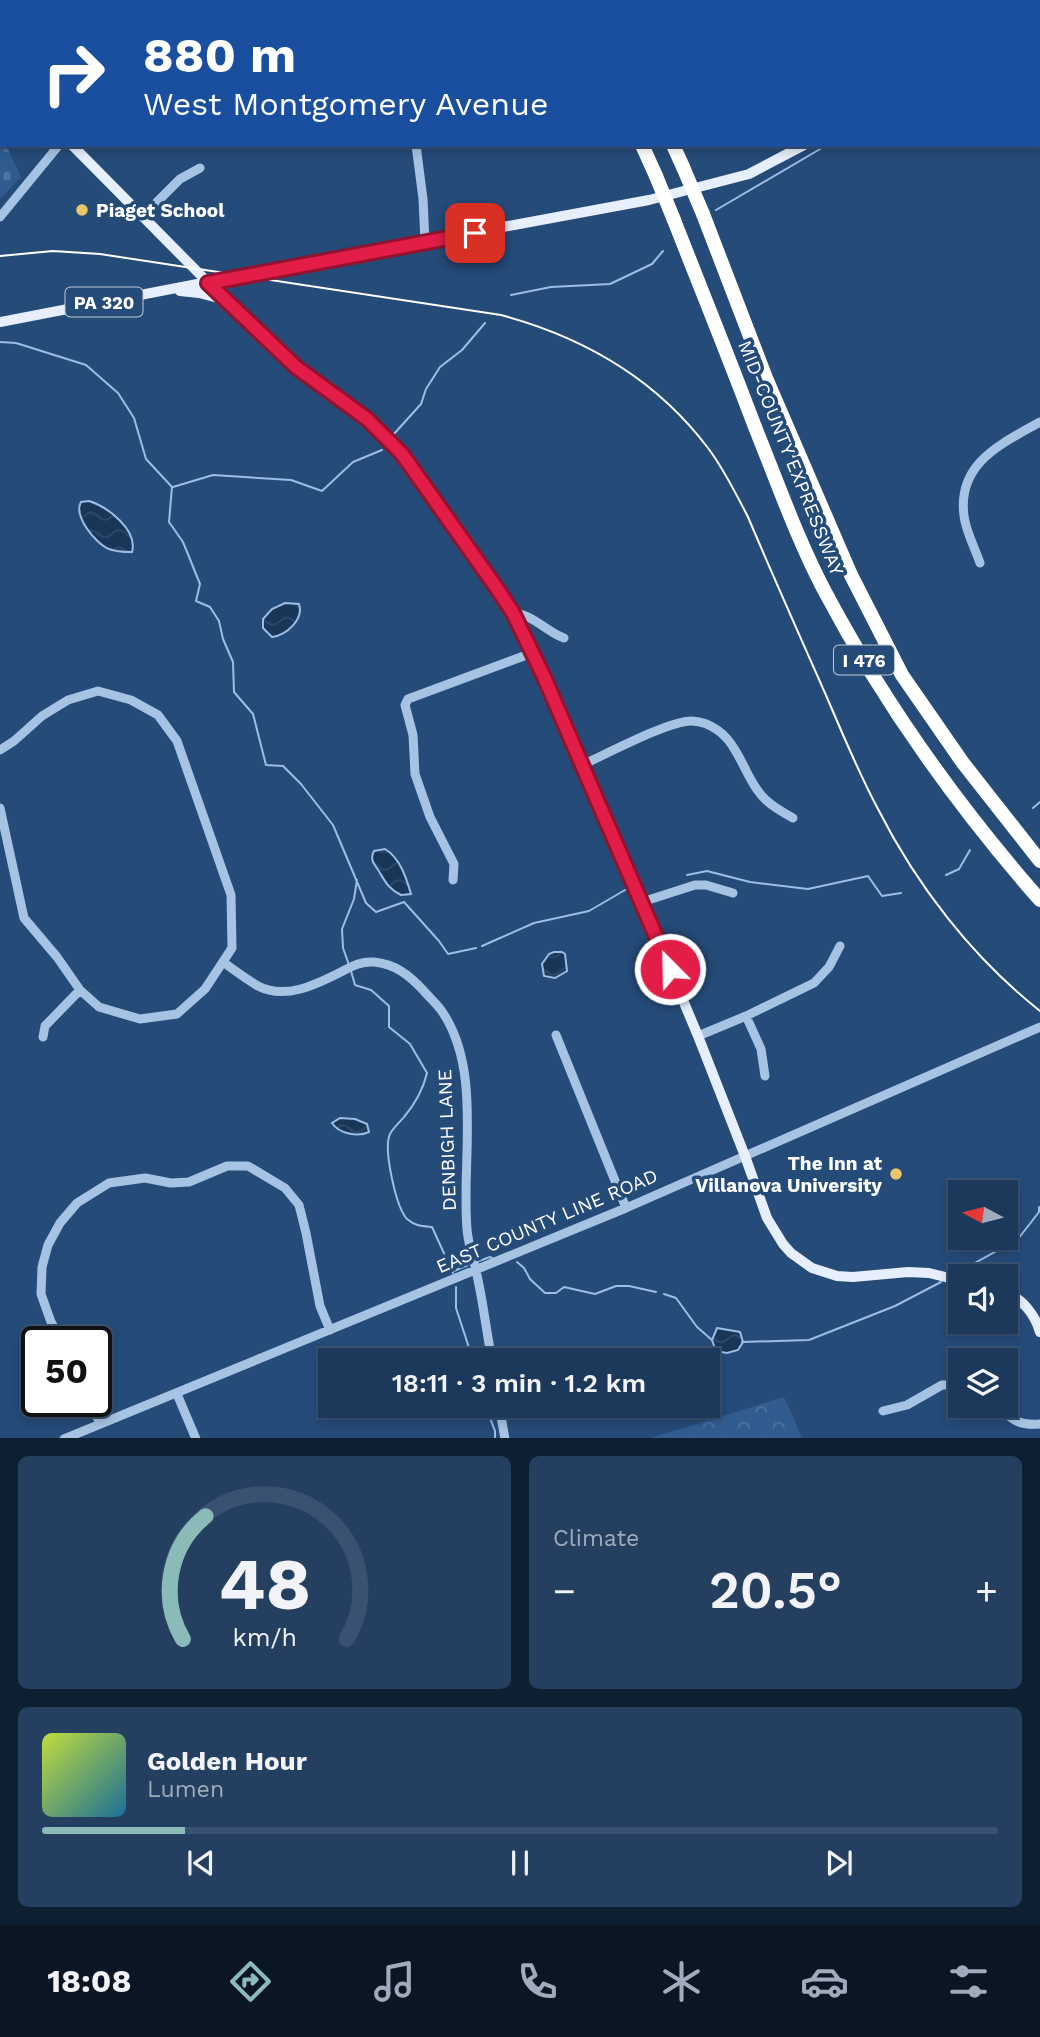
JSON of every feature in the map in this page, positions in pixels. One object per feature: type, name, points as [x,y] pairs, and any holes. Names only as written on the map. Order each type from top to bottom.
[{"type":"highway","name":"MID-COUNTY EXPRESSWAY","points":[[643,147],[795,529],[823,587],[853,642],[920,750],[973,821],[1040,900]]},
{"type":"highway","name":"MID-COUNTY EXPRESSWAY","points":[[674,147],[703,214],[766,378],[850,575],[902,675],[963,763],[1040,861]]},
{"type":"main road","points":[[74,147],[208,283],[296,367],[367,419],[407,460],[513,613],[642,902],[698,1036],[767,1218],[791,1253],[812,1268],[837,1276],[908,1272],[948,1278]]},
{"type":"main road","name":"PA 320","points":[[0,322],[649,200],[749,174],[800,147]]},
{"type":"main road","points":[[170,290],[199,293],[226,300]]},
{"type":"main road","points":[[1018,1300],[1036,1319],[1040,1332]]},
{"type":"street","points":[[0,217],[57,147]]},
{"type":"street","points":[[416,147],[424,199],[425,242]]},
{"type":"street","points":[[143,216],[180,179],[200,168]]},
{"type":"street","points":[[980,563],[964,518],[966,488],[972,472],[989,452],[1040,422]]},
{"type":"street","points":[[513,613],[522,613],[564,638]]},
{"type":"street","points":[[453,880],[454,863],[430,817],[415,774],[413,736],[405,705],[408,699],[532,653]]},
{"type":"street","points":[[0,750],[42,716],[68,700],[98,691],[131,700],[158,715],[177,741],[231,895],[232,948],[205,989],[177,1014],[140,1019],[99,1007],[80,990],[57,957],[24,918],[0,808]]},
{"type":"street","points":[[582,765],[673,724],[691,721],[706,724],[719,730],[733,746],[766,801],[793,818]]},
{"type":"street","points":[[642,902],[695,885],[733,893]]},
{"type":"street","points":[[698,1036],[814,984],[840,946]]},
{"type":"street","name":"DENBIGH LANE","points":[[223,962],[260,987],[275,990],[312,987],[358,963],[373,962],[394,966],[407,974],[441,1010],[452,1030],[462,1059],[468,1132],[469,1246],[490,1348]]},
{"type":"street","points":[[43,1037],[46,1026],[80,990]]},
{"type":"street","points":[[746,1016],[761,1049],[765,1076]]},
{"type":"street","name":"EAST COUNTY LINE ROAD","points":[[64,1438],[626,1208],[1040,1027]]},
{"type":"street","points":[[556,1035],[626,1208]]},
{"type":"street","points":[[53,1326],[41,1294],[42,1267],[48,1245],[60,1223],[77,1203],[109,1183],[145,1178],[171,1183],[189,1182],[227,1166],[248,1166],[285,1188],[299,1205],[320,1306],[331,1330]]},
{"type":"street","points":[[883,1411],[908,1405],[942,1385],[948,1385]]},
{"type":"street","points":[[177,1394],[196,1438]]},
{"type":"street","points":[[97,1417],[100,1424]]},
{"type":"street","points":[[501,1418],[505,1438]]},
{"type":"street","points":[[1011,1418],[1025,1426],[1040,1424]]},
{"type":"green space","points":[[0,147],[7,147],[21,177],[0,199]]},
{"type":"green space","points":[[784,1397],[802,1438],[651,1438]]},
{"type":"water","points":[[89,501],[105,508],[120,520],[133,544],[132,552],[109,549],[92,536],[83,522],[79,508],[81,502]]},
{"type":"water","points":[[285,603],[299,604],[297,621],[288,630],[272,637],[263,628],[263,619],[272,609]]},
{"type":"water","points":[[385,849],[405,875],[411,894],[401,895],[393,890],[372,860],[374,851]]},
{"type":"water","points":[[549,954],[565,954],[567,971],[555,978],[544,976],[542,964]]},
{"type":"water","points":[[340,1118],[355,1119],[367,1124],[369,1132],[354,1134],[339,1130],[332,1123]]},
{"type":"water","points":[[717,1328],[740,1332],[743,1342],[738,1350],[727,1353],[715,1348],[712,1340]]},
{"type":"waterway","points":[[716,210],[824,147]]},
{"type":"waterway","points":[[511,295],[551,287],[610,284],[652,264],[663,251]]},
{"type":"waterway","points":[[393,435],[421,404],[426,389],[440,367],[462,350],[485,323]]},
{"type":"waterway","points":[[0,342],[16,343],[86,365],[118,393],[134,418],[146,459],[172,487],[169,522],[183,542],[200,584],[196,601],[210,607],[219,621],[233,662],[234,692],[253,714],[266,765],[283,766],[333,825],[366,903],[376,912],[404,902],[448,954],[476,948]]},
{"type":"waterway","points":[[173,487],[213,475],[291,480],[322,491],[353,462],[382,450]]},
{"type":"waterway","points":[[1033,808],[1040,802]]},
{"type":"waterway","points":[[946,875],[959,869],[970,850]]},
{"type":"waterway","points":[[687,875],[707,871],[750,882],[808,889],[868,876],[882,896],[901,893]]},
{"type":"waterway","points":[[349,965],[343,948],[342,929],[354,899],[357,880]]},
{"type":"waterway","points":[[482,946],[534,923],[589,911],[625,890]]},
{"type":"waterway","points":[[351,971],[355,985],[371,990],[389,1006],[389,1027],[410,1044],[427,1073],[415,1102],[390,1134],[389,1164],[403,1213],[413,1223],[432,1227],[453,1273]]},
{"type":"waterway","points":[[973,1264],[1018,1239],[1039,1212],[1039,1207]]},
{"type":"waterway","points":[[479,1261],[492,1258]]},
{"type":"waterway","points":[[517,1262],[545,1293],[556,1293],[564,1287],[595,1294],[616,1286],[656,1292]]},
{"type":"waterway","points":[[454,1271],[468,1265]]},
{"type":"waterway","points":[[742,1342],[809,1340],[895,1306],[941,1282]]},
{"type":"waterway","points":[[456,1287],[456,1308],[469,1348]]},
{"type":"waterway","points":[[664,1294],[676,1298],[697,1327],[712,1340]]},
{"type":"waterway","points":[[490,1418],[495,1438]]},
{"type":"tram line","points":[[0,256],[53,251],[100,254],[501,315],[561,335],[616,364],[641,381],[688,423],[730,482],[748,517],[850,752],[893,838],[910,865],[928,893],[969,944],[1040,1011]]},
{"type":"place","name":"Piaget School","points":[[82,210]]},
{"type":"place","name":"The Inn at Villanova University","points":[[896,1174]]},
{"type":"route","points":[[475,233],[208,283],[296,367],[367,419],[402,454],[498,590],[513,613],[544,677],[670,969]]}]
